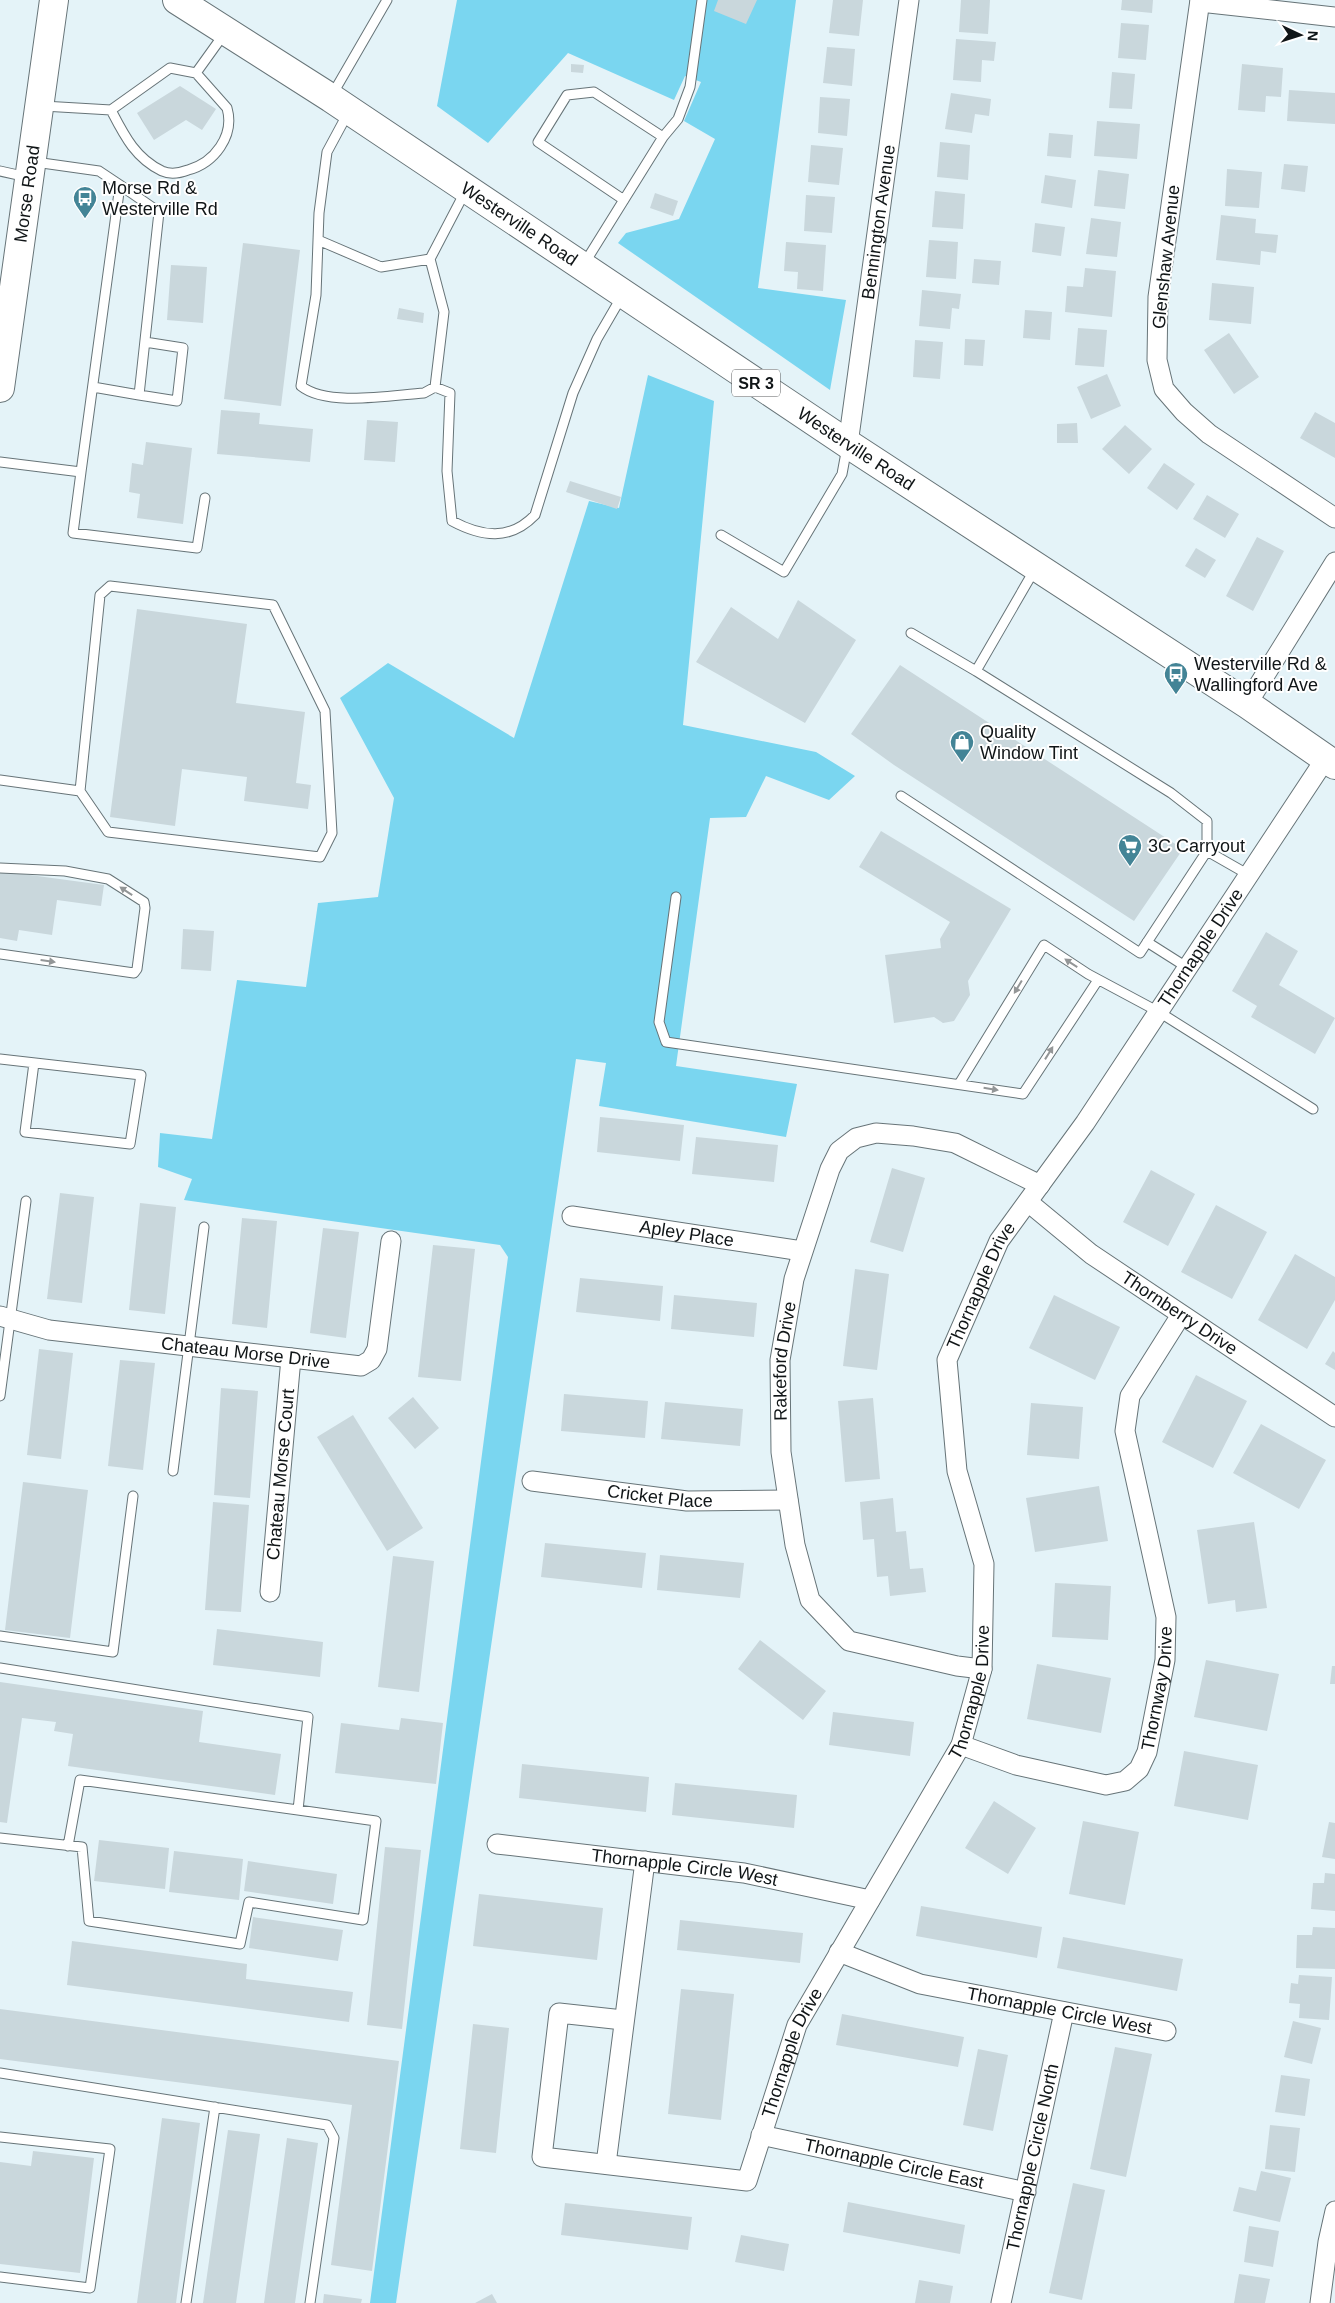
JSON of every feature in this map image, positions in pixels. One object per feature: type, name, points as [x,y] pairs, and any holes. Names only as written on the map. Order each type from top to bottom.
[{"type":"main road","name":"Morse Road","points":[[0,388],[32,170],[54,0]]},
{"type":"main road","name":"Westerville Road","points":[[177,0],[340,104],[848,444],[1247,704],[1330,762]]},
{"type":"street","name":"Bennington Avenue","points":[[848,444],[910,0]]},
{"type":"street","points":[[1200,1],[1335,17]]},
{"type":"street","name":"Glenshaw Avenue","points":[[1200,1],[1158,297],[1157,360],[1164,389],[1184,412],[1209,434],[1335,518]]},
{"type":"street","points":[[1247,704],[1335,562]]},
{"type":"street","name":"Thornapple Drive","points":[[606,2164],[746,2180],[797,2025],[961,1745],[982,1669],[984,1564],[957,1470],[947,1360],[1000,1241],[1085,1123],[1250,875],[1330,762]]},
{"type":"street","name":"Rakeford Drive","points":[[982,1669],[957,1666],[850,1641],[810,1600],[794,1545],[781,1452],[780,1360],[794,1279],[830,1169],[839,1150],[856,1138],[876,1133],[913,1136],[955,1143],[1040,1185]]},
{"type":"street","name":"Thornberry Drive","points":[[1028,1202],[1091,1254],[1335,1417]]},
{"type":"street","name":"Apley Place","points":[[572,1216],[802,1251]]},
{"type":"street","name":"Chateau Morse Drive","points":[[5,1318],[49,1330],[361,1366],[371,1360],[377,1349],[390,1241]]},
{"type":"street","name":"Thornway Drive","points":[[961,1745],[1016,1765],[1106,1785],[1125,1781],[1139,1769],[1147,1752],[1165,1660],[1166,1617],[1125,1431],[1130,1396],[1181,1315]]},
{"type":"street","name":"Chateau Morse Court","points":[[270,1592],[291,1358]]},
{"type":"street","name":"Cricket Place","points":[[532,1480],[687,1501],[788,1500]]},
{"type":"street","name":"Thornapple Circle West","points":[[497,1844],[744,1873],[870,1900]]},
{"type":"street","points":[[623,2020],[559,2013],[542,2157],[606,2164],[623,2020],[645,1861]]},
{"type":"street","name":"Thornapple Circle West","points":[[839,1952],[920,1984],[1166,2031]]},
{"type":"street","name":"Thornapple Circle North","points":[[1001,2303],[1064,2012]]},
{"type":"street","name":"Thornapple Circle East","points":[[761,2135],[1026,2192]]},
{"type":"street","points":[[1320,2303],[1328,2242],[1335,2211]]},
{"type":"lane","points":[[387,0],[340,104],[327,152],[319,213],[316,294],[301,386],[314,394],[346,398],[424,393],[435,387]]},
{"type":"lane","points":[[583,267],[663,137],[678,120],[690,87],[702,0]]},
{"type":"lane","points":[[196,73],[227,31]]},
{"type":"lane","points":[[40,106],[111,110],[170,68],[196,73],[227,108],[229,115],[222,143],[217,154],[197,168],[172,173],[163,171],[144,160],[131,147],[111,110]]},
{"type":"lane","points":[[624,200],[538,142],[567,95],[594,92],[663,137]]},
{"type":"lane","points":[[0,172],[32,170],[99,171],[159,212],[139,395]]},
{"type":"lane","points":[[120,185],[73,533],[197,548],[205,498]]},
{"type":"lane","points":[[435,387],[444,312],[430,258],[466,189]]},
{"type":"lane","points":[[318,240],[381,267],[430,258]]},
{"type":"lane","points":[[435,387],[450,393],[447,462],[449,504],[452,521],[476,532],[496,533],[520,528],[535,515],[573,393],[597,339],[624,294]]},
{"type":"lane","points":[[93,387],[177,401],[183,348],[145,342]]},
{"type":"lane","points":[[721,535],[784,572],[842,474],[848,444]]},
{"type":"lane","points":[[0,462],[81,472]]},
{"type":"lane","points":[[976,671],[1036,567]]},
{"type":"lane","points":[[0,780],[80,791],[108,832],[320,856],[332,832],[325,711],[273,605],[110,586],[100,595],[80,791]]},
{"type":"lane","points":[[901,796],[1140,952],[1207,851],[1207,821],[1171,793],[976,671],[911,633]]},
{"type":"lane","points":[[1207,851],[1250,875]]},
{"type":"lane","points":[[0,868],[66,871],[108,879],[144,902],[145,908],[137,969],[134,973],[0,954]]},
{"type":"lane","points":[[676,897],[659,1022],[666,1042],[1023,1094],[1098,980]]},
{"type":"lane","points":[[1147,942],[1188,968]]},
{"type":"lane","points":[[959,1084],[1044,945],[1098,980],[1159,1012],[1313,1109]]},
{"type":"lane","points":[[0,1059],[141,1075],[130,1144],[25,1132],[34,1063]]},
{"type":"lane","points":[[0,1396],[5,1318],[26,1201]]},
{"type":"lane","points":[[174,1471],[204,1228]]},
{"type":"lane","points":[[0,1636],[113,1652],[133,1496]]},
{"type":"lane","points":[[0,1668],[308,1717],[298,1810]]},
{"type":"lane","points":[[0,1838],[68,1846],[82,1847],[89,1920],[240,1944],[250,1902],[363,1920],[376,1821],[80,1780],[68,1846]]},
{"type":"lane","points":[[0,2073],[327,2125],[334,2138],[310,2303]]},
{"type":"lane","points":[[186,2303],[215,2107]]},
{"type":"lane","points":[[0,2136],[110,2149],[90,2288],[0,2276]]},
{"type":"shaded area","points":[[457,0],[796,0],[758,288],[846,300],[830,390],[618,243],[626,233],[679,219],[715,139],[684,121],[701,82],[685,76],[674,100],[568,53],[488,143],[437,106]]},
{"type":"shaded area","points":[[648,375],[714,401],[683,725],[816,752],[855,776],[829,800],[766,776],[746,817],[710,818],[676,1066],[797,1084],[786,1137],[599,1106],[606,1063],[576,1059],[396,2303],[370,2303],[508,1257],[500,1245],[184,1200],[192,1179],[158,1167],[160,1133],[212,1139],[237,980],[306,987],[318,903],[378,897],[394,798],[340,698],[388,663],[514,738],[589,501],[619,508]]},
{"type":"building","points":[[718,0],[757,0],[746,24],[714,11]]},
{"type":"building","points":[[833,0],[863,0],[859,36],[829,33]]},
{"type":"building","points":[[961,0],[990,0],[988,34],[959,32]]},
{"type":"building","points":[[1122,0],[1153,0],[1152,13],[1121,10]]},
{"type":"building","points":[[1121,23],[1149,25],[1146,60],[1118,58]]},
{"type":"building","points":[[956,39],[996,42],[994,61],[982,60],[981,82],[953,80]]},
{"type":"building","points":[[827,47],[855,49],[852,86],[823,83]]},
{"type":"building","points":[[571,64],[584,65],[583,73],[571,72]]},
{"type":"building","points":[[1242,64],[1283,68],[1281,97],[1266,96],[1265,112],[1238,110]]},
{"type":"building","points":[[1112,72],[1135,74],[1132,109],[1109,108]]},
{"type":"building","points":[[180,86],[216,109],[202,130],[186,120],[154,140],[137,113]]},
{"type":"building","points":[[1289,90],[1335,93],[1335,124],[1287,121]]},
{"type":"building","points":[[951,93],[991,99],[989,116],[975,114],[972,133],[945,129]]},
{"type":"building","points":[[820,97],[850,99],[847,136],[818,133]]},
{"type":"building","points":[[1097,121],[1140,124],[1137,159],[1094,156]]},
{"type":"building","points":[[1049,133],[1073,135],[1071,158],[1047,156]]},
{"type":"building","points":[[940,142],[970,145],[968,180],[937,177]]},
{"type":"building","points":[[811,145],[843,148],[839,185],[808,182]]},
{"type":"building","points":[[1284,164],[1308,166],[1305,192],[1281,189]]},
{"type":"building","points":[[1227,169],[1262,172],[1259,208],[1225,206]]},
{"type":"building","points":[[1098,170],[1129,174],[1125,209],[1094,206]]},
{"type":"building","points":[[1045,175],[1076,180],[1072,208],[1041,203]]},
{"type":"building","points":[[935,191],[965,194],[963,229],[932,227]]},
{"type":"building","points":[[655,193],[678,201],[673,216],[650,208]]},
{"type":"building","points":[[806,195],[835,197],[832,233],[804,231]]},
{"type":"building","points":[[1221,215],[1256,219],[1255,233],[1278,235],[1276,253],[1261,251],[1260,265],[1216,260]]},
{"type":"building","points":[[1091,218],[1121,222],[1117,257],[1086,254]]},
{"type":"building","points":[[1035,223],[1065,227],[1061,256],[1032,252]]},
{"type":"building","points":[[929,240],[958,242],[956,279],[926,277]]},
{"type":"building","points":[[786,242],[826,245],[823,291],[797,289],[798,272],[784,271]]},
{"type":"building","points":[[243,243],[300,250],[281,406],[224,399]]},
{"type":"building","points":[[974,259],[1001,261],[999,285],[972,283]]},
{"type":"building","points":[[171,265],[207,267],[203,323],[167,320]]},
{"type":"building","points":[[1085,268],[1116,271],[1112,317],[1065,312],[1067,286],[1083,287]]},
{"type":"building","points":[[1212,283],[1254,287],[1251,324],[1209,320]]},
{"type":"building","points":[[922,290],[961,294],[959,309],[952,308],[950,329],[919,326]]},
{"type":"building","points":[[399,308],[424,313],[423,323],[397,319]]},
{"type":"building","points":[[1025,310],[1052,312],[1050,340],[1023,338]]},
{"type":"building","points":[[1078,328],[1107,330],[1104,367],[1075,365]]},
{"type":"building","points":[[1229,333],[1259,377],[1234,394],[1204,350]]},
{"type":"building","points":[[965,339],[985,340],[983,366],[964,365]]},
{"type":"building","points":[[915,340],[943,342],[940,379],[913,377]]},
{"type":"building","points":[[1107,374],[1121,406],[1091,419],[1077,387]]},
{"type":"building","points":[[221,410],[260,413],[259,424],[313,429],[310,462],[217,454]]},
{"type":"building","points":[[1315,412],[1335,423],[1335,458],[1300,438]]},
{"type":"building","points":[[367,420],[398,422],[395,462],[364,460]]},
{"type":"building","points":[[1077,423],[1078,443],[1057,443],[1057,424]]},
{"type":"building","points":[[1125,425],[1152,449],[1129,474],[1102,449]]},
{"type":"building","points":[[146,442],[192,448],[183,524],[137,518],[140,494],[129,492],[132,463],[143,465]]},
{"type":"building","points":[[1164,463],[1195,484],[1177,510],[1147,488]]},
{"type":"building","points":[[570,481],[621,497],[617,509],[566,492]]},
{"type":"building","points":[[1207,495],[1239,514],[1225,538],[1193,519]]},
{"type":"building","points":[[1257,537],[1284,551],[1253,611],[1226,596]]},
{"type":"building","points":[[1196,548],[1216,560],[1205,578],[1185,566]]},
{"type":"building","points":[[798,600],[856,640],[805,723],[696,662],[731,607],[778,639]]},
{"type":"building","points":[[137,609],[247,624],[236,703],[305,712],[296,783],[311,785],[308,809],[244,801],[247,777],[182,769],[175,826],[110,817]]},
{"type":"building","points":[[900,665],[1183,849],[1134,921],[894,765],[851,734]]},
{"type":"building","points":[[881,831],[1011,909],[968,981],[970,995],[954,1021],[943,1023],[934,1017],[894,1023],[885,955],[941,948],[940,939],[950,922],[859,867]]},
{"type":"building","points":[[0,871],[104,885],[101,906],[57,900],[52,935],[19,930],[17,941],[0,938]]},
{"type":"building","points":[[183,929],[214,931],[211,971],[181,969]]},
{"type":"building","points":[[1266,932],[1298,951],[1279,985],[1335,1018],[1315,1054],[1251,1017],[1257,1006],[1232,991]]},
{"type":"building","points":[[600,1117],[684,1125],[680,1161],[597,1152]]},
{"type":"building","points":[[696,1137],[778,1145],[774,1182],[692,1174]]},
{"type":"building","points":[[892,1168],[925,1178],[903,1252],[870,1242]]},
{"type":"building","points":[[1151,1170],[1195,1194],[1168,1246],[1123,1222]]},
{"type":"building","points":[[60,1193],[94,1197],[82,1303],[47,1299]]},
{"type":"building","points":[[140,1203],[176,1207],[165,1314],[129,1310]]},
{"type":"building","points":[[1216,1205],[1267,1232],[1232,1299],[1181,1272]]},
{"type":"building","points":[[242,1218],[277,1221],[267,1328],[232,1324]]},
{"type":"building","points":[[323,1228],[359,1232],[346,1338],[310,1333]]},
{"type":"building","points":[[433,1245],[475,1249],[461,1381],[418,1377]]},
{"type":"building","points":[[1295,1254],[1335,1277],[1335,1300],[1307,1349],[1258,1320]]},
{"type":"building","points":[[855,1269],[889,1274],[877,1370],[843,1366]]},
{"type":"building","points":[[580,1278],[663,1286],[660,1321],[576,1312]]},
{"type":"building","points":[[674,1295],[757,1303],[754,1337],[671,1329]]},
{"type":"building","points":[[1054,1295],[1120,1327],[1095,1380],[1029,1348]]},
{"type":"building","points":[[39,1349],[73,1353],[61,1459],[27,1455]]},
{"type":"building","points":[[1333,1351],[1335,1353],[1335,1370],[1325,1364]]},
{"type":"building","points":[[120,1360],[155,1363],[143,1470],[108,1466]]},
{"type":"building","points":[[1196,1375],[1247,1401],[1213,1468],[1162,1442]]},
{"type":"building","points":[[221,1388],[258,1391],[250,1498],[214,1495]]},
{"type":"building","points":[[564,1394],[648,1401],[645,1438],[561,1431]]},
{"type":"building","points":[[413,1397],[439,1428],[415,1449],[388,1418]]},
{"type":"building","points":[[873,1398],[880,1479],[845,1482],[838,1401]]},
{"type":"building","points":[[665,1402],[743,1409],[740,1446],[661,1439]]},
{"type":"building","points":[[1031,1403],[1083,1407],[1079,1459],[1027,1455]]},
{"type":"building","points":[[353,1415],[423,1528],[387,1551],[317,1437]]},
{"type":"building","points":[[1261,1424],[1326,1460],[1299,1509],[1233,1473]]},
{"type":"building","points":[[23,1482],[88,1490],[70,1638],[5,1630]]},
{"type":"building","points":[[1099,1486],[1108,1541],[1035,1552],[1026,1498]]},
{"type":"building","points":[[893,1498],[896,1532],[906,1531],[910,1569],[923,1568],[926,1592],[890,1596],[888,1576],[877,1577],[874,1539],[863,1540],[860,1502]]},
{"type":"building","points":[[213,1502],[249,1505],[241,1612],[205,1610]]},
{"type":"building","points":[[1254,1522],[1267,1608],[1236,1612],[1235,1600],[1208,1604],[1197,1530]]},
{"type":"building","points":[[545,1543],[646,1553],[642,1588],[541,1577]]},
{"type":"building","points":[[660,1555],[744,1563],[740,1598],[657,1590]]},
{"type":"building","points":[[393,1556],[434,1561],[419,1692],[378,1687]]},
{"type":"building","points":[[1055,1583],[1111,1586],[1108,1640],[1052,1637]]},
{"type":"building","points":[[217,1629],[323,1642],[320,1677],[213,1665]]},
{"type":"building","points":[[760,1640],[826,1691],[803,1720],[738,1669]]},
{"type":"building","points":[[1206,1660],[1279,1674],[1267,1731],[1194,1717]]},
{"type":"building","points":[[1037,1664],[1111,1678],[1101,1733],[1027,1719]]},
{"type":"building","points":[[1332,1666],[1335,1666],[1335,1684],[1330,1684]]},
{"type":"building","points":[[0,1682],[203,1711],[199,1742],[281,1754],[275,1795],[68,1766],[73,1734],[54,1731],[56,1722],[22,1718],[7,1823],[0,1822]]},
{"type":"building","points":[[833,1712],[914,1722],[910,1756],[829,1745]]},
{"type":"building","points":[[401,1718],[443,1723],[436,1784],[335,1773],[341,1723],[399,1730]]},
{"type":"building","points":[[1184,1751],[1258,1765],[1248,1820],[1174,1806]]},
{"type":"building","points":[[522,1764],[649,1777],[646,1812],[519,1798]]},
{"type":"building","points":[[675,1783],[797,1795],[794,1828],[672,1815]]},
{"type":"building","points":[[994,1801],[1036,1828],[1008,1874],[965,1848]]},
{"type":"building","points":[[1083,1821],[1139,1832],[1125,1905],[1069,1894]]},
{"type":"building","points":[[1329,1822],[1335,1823],[1335,1859],[1322,1857]]},
{"type":"building","points":[[99,1840],[169,1848],[165,1889],[94,1881]]},
{"type":"building","points":[[385,1847],[421,1850],[402,2029],[367,2025]]},
{"type":"building","points":[[174,1851],[243,1859],[239,1900],[169,1892]]},
{"type":"building","points":[[248,1861],[337,1874],[333,1904],[244,1891]]},
{"type":"building","points":[[1325,1873],[1335,1874],[1335,1911],[1311,1909],[1313,1883],[1324,1883]]},
{"type":"building","points":[[479,1894],[603,1908],[597,1960],[473,1946]]},
{"type":"building","points":[[921,1906],[1042,1927],[1037,1958],[916,1936]]},
{"type":"building","points":[[253,1917],[343,1930],[338,1961],[249,1948]]},
{"type":"building","points":[[680,1920],[803,1933],[800,1963],[677,1950]]},
{"type":"building","points":[[1313,1927],[1335,1928],[1335,1969],[1296,1968],[1297,1935],[1312,1935]]},
{"type":"building","points":[[1063,1937],[1183,1959],[1177,1991],[1057,1968]]},
{"type":"building","points":[[72,1941],[247,1964],[246,1979],[353,1992],[349,2022],[67,1985]]},
{"type":"building","points":[[1299,1975],[1332,1977],[1329,2020],[1299,2018],[1300,2004],[1289,2003],[1291,1983],[1298,1984]]},
{"type":"building","points":[[681,1989],[734,1994],[721,2120],[668,2114]]},
{"type":"building","points":[[0,2009],[399,2061],[372,2271],[331,2265],[352,2105],[0,2059]]},
{"type":"building","points":[[842,2014],[964,2037],[958,2067],[836,2045]]},
{"type":"building","points":[[1293,2021],[1321,2028],[1312,2064],[1284,2057]]},
{"type":"building","points":[[473,2024],[509,2028],[496,2153],[460,2149]]},
{"type":"building","points":[[1115,2047],[1152,2054],[1126,2177],[1090,2169]]},
{"type":"building","points":[[978,2049],[1008,2055],[993,2131],[963,2125]]},
{"type":"building","points":[[1281,2075],[1310,2079],[1305,2116],[1275,2112]]},
{"type":"building","points":[[162,2118],[200,2123],[176,2303],[137,2303]]},
{"type":"building","points":[[1270,2125],[1300,2128],[1295,2172],[1265,2169]]},
{"type":"building","points":[[228,2130],[260,2134],[236,2303],[203,2303]]},
{"type":"building","points":[[287,2138],[318,2143],[295,2303],[264,2303]]},
{"type":"building","points":[[33,2151],[94,2158],[80,2273],[0,2264],[0,2162],[31,2166]]},
{"type":"building","points":[[1261,2171],[1291,2178],[1280,2222],[1233,2211],[1239,2187],[1256,2191]]},
{"type":"building","points":[[1073,2183],[1105,2190],[1082,2300],[1049,2293]]},
{"type":"building","points":[[848,2202],[965,2225],[960,2254],[843,2232]]},
{"type":"building","points":[[565,2203],[692,2217],[688,2250],[561,2235]]},
{"type":"building","points":[[1249,2226],[1279,2231],[1273,2267],[1244,2262]]},
{"type":"building","points":[[741,2235],[789,2244],[784,2271],[735,2262]]},
{"type":"building","points":[[1239,2274],[1270,2279],[1265,2303],[1234,2303]]},
{"type":"building","points":[[919,2280],[953,2286],[950,2303],[915,2303]]},
{"type":"building","points":[[324,2294],[362,2299],[361,2303],[323,2303]]},
{"type":"building","points":[[492,2294],[497,2303],[475,2303]]},
{"type":"place","name":"Morse Rd & Westerville Rd","points":[[85,219]]},
{"type":"place","name":"Westerville Rd & Wallingford Ave","points":[[1176,695]]},
{"type":"place","name":"Quality Window Tint","points":[[962,763]]},
{"type":"place","name":"3C Carryout","points":[[1130,867]]}]
